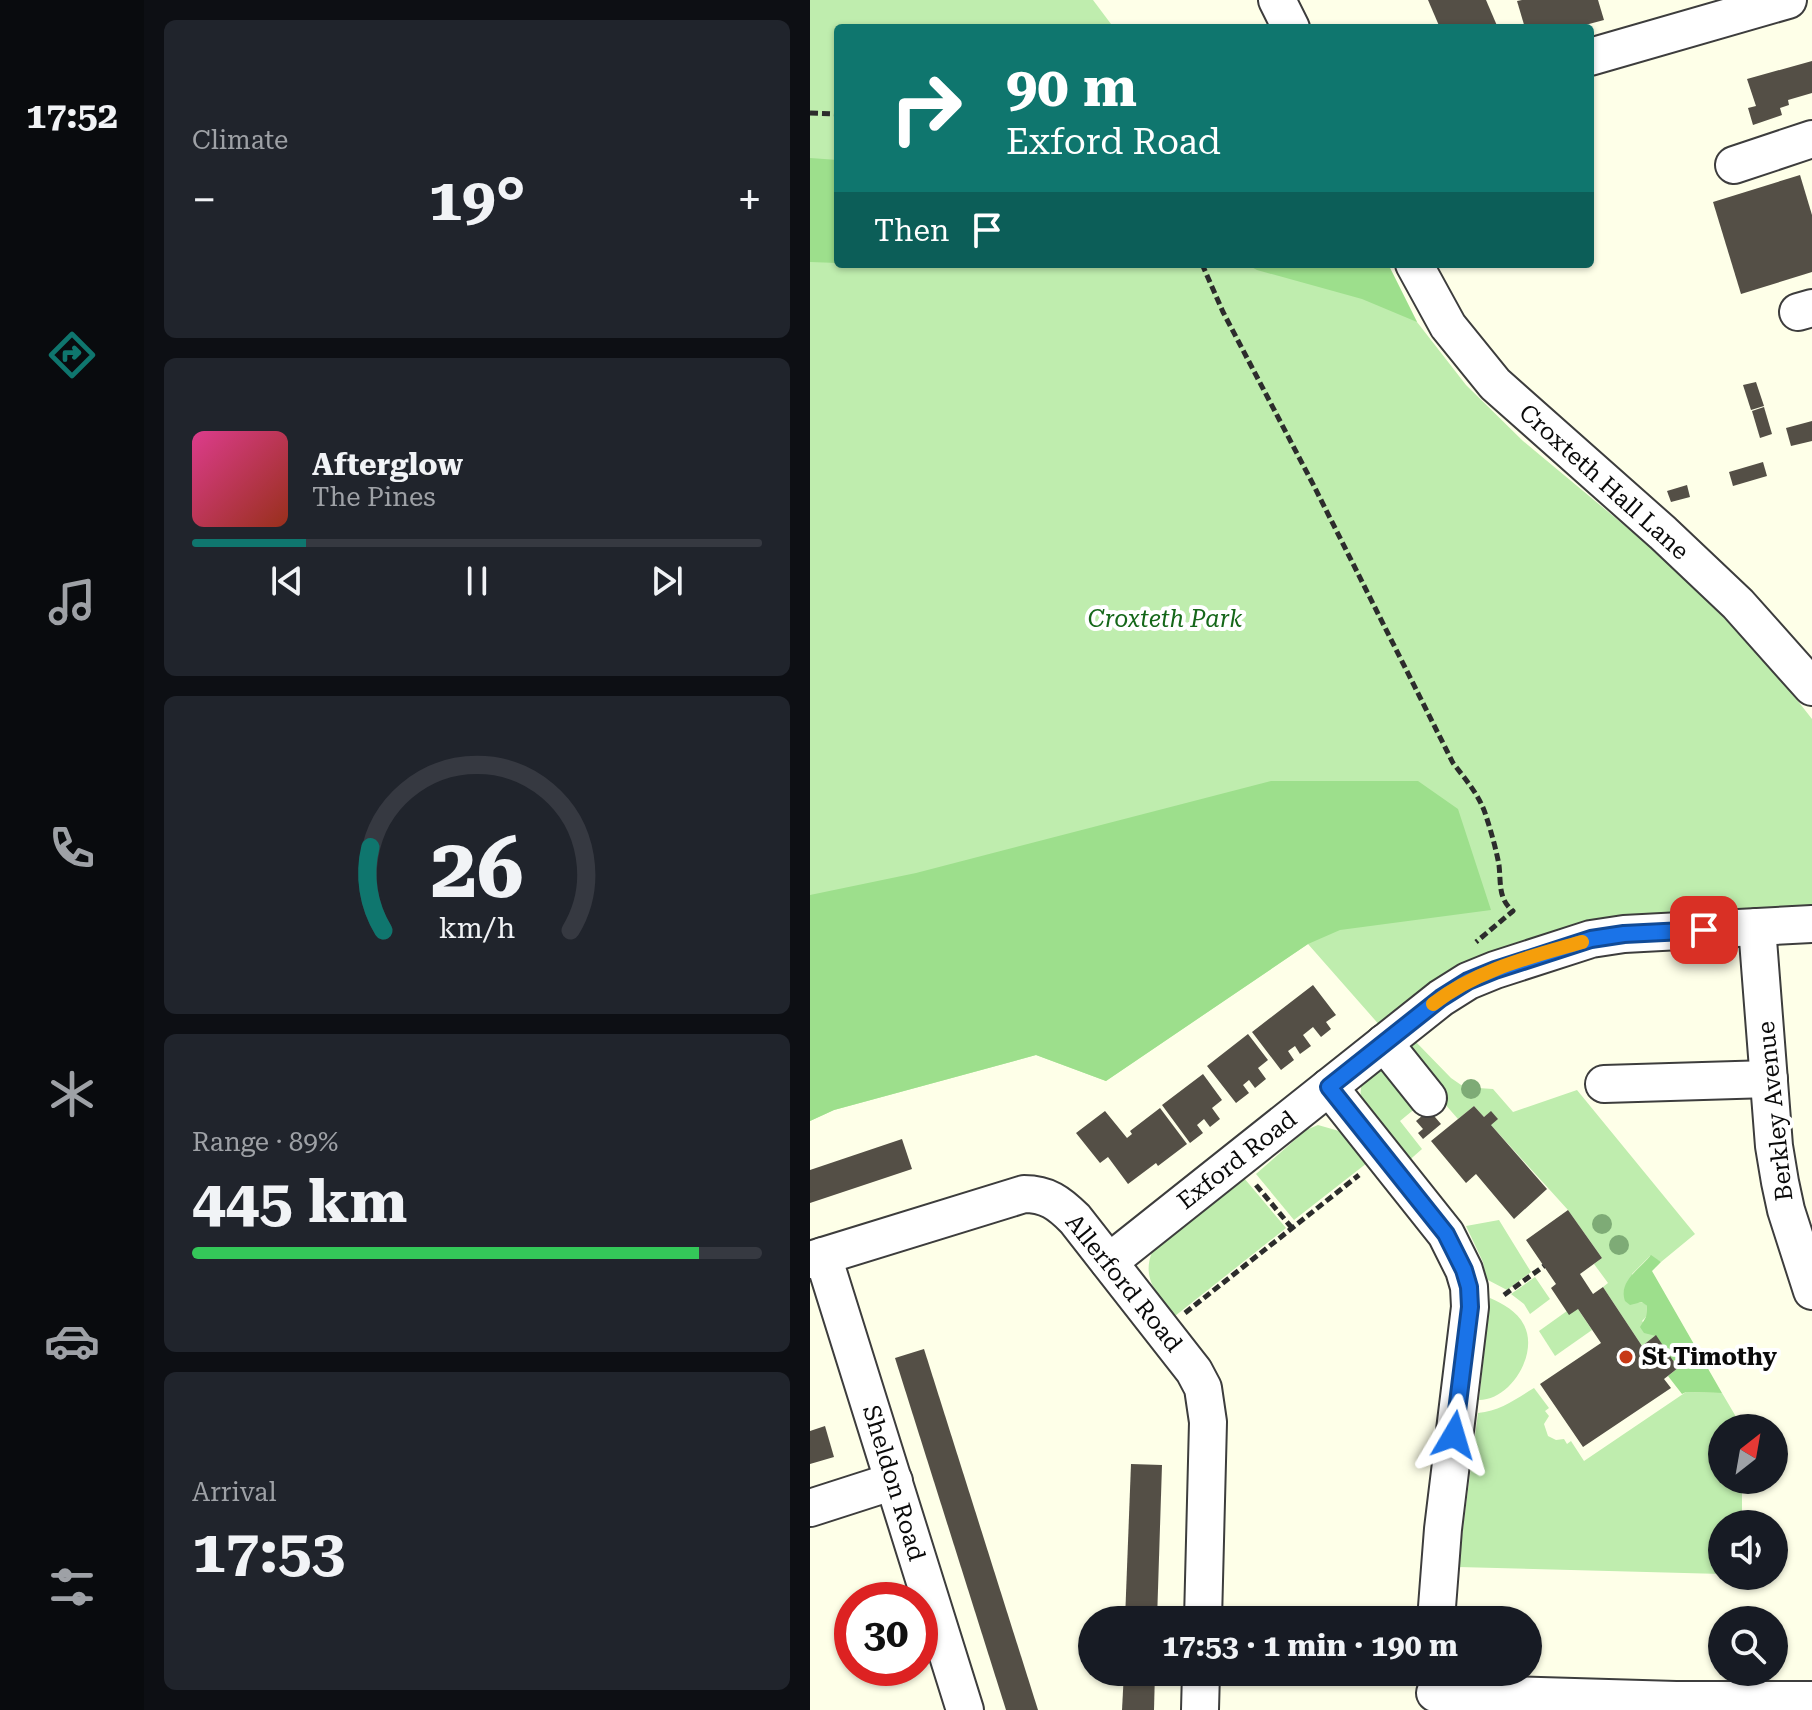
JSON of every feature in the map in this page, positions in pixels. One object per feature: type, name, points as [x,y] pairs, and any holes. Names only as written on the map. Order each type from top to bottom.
[{"type":"street","points":[[1277,0],[1289,24]]},
{"type":"street","points":[[1594,56],[1788,0]]},
{"type":"street","points":[[1734,165],[1812,139]]},
{"type":"street","name":"Croxteth Hall Lane","points":[[1416,268],[1448,326],[1495,384],[1738,604],[1812,687]]},
{"type":"street","name":"Exford Road","points":[[1109,1262],[1441,998],[1468,981],[1523,959],[1591,939],[1624,934],[1812,924]]},
{"type":"street","name":"Berkley Avenue","points":[[1757,927],[1780,1182],[1812,1289]]},
{"type":"street","points":[[1384,1043],[1428,1098]]},
{"type":"street","points":[[1604,1084],[1769,1079]]},
{"type":"street","points":[[1329,1087],[1446,1234],[1457,1252],[1469,1287],[1468,1333],[1443,1529],[1437,1606]]},
{"type":"street","name":"Allerford Road","points":[[816,1258],[1010,1197],[1037,1194],[1047,1196],[1061,1206],[1109,1262],[1194,1371],[1203,1388],[1207,1403],[1203,1606]]},
{"type":"street","name":"Sheldon Road","points":[[816,1258],[894,1481],[965,1710]]},
{"type":"street","points":[[810,1508],[894,1481]]},
{"type":"street","points":[[1200,1710],[1201,1686]]},
{"type":"street","points":[[1435,1692],[1676,1705],[1812,1700]]},
{"type":"path","points":[[810,113],[834,114]]},
{"type":"path","points":[[1204,268],[1223,312],[1453,763],[1486,814],[1498,864],[1500,890],[1506,905],[1513,911],[1506,917]]},
{"type":"path","points":[[1162,1332],[1383,1155]]},
{"type":"path","points":[[1236,1159],[1292,1228]]},
{"type":"path","points":[[1504,1295],[1544,1266]]},
{"type":"green space","name":"Croxteth Park","points":[[810,0],[1093,0],[1111,24],[834,24],[834,268],[1390,268],[1417,322],[1466,385],[1523,441],[1654,550],[1761,654],[1812,719],[1812,912],[1600,925],[1382,1028],[1308,944],[1106,1081],[1036,1055],[834,1110],[810,1121]]},
{"type":"green space","points":[[810,158],[834,160],[834,263],[810,262]]},
{"type":"green space","points":[[1253,268],[1390,268],[1417,322],[1362,299]]},
{"type":"green space","points":[[1271,781],[1418,781],[1458,809],[1491,910],[1340,930],[1308,944],[1106,1081],[1036,1055],[834,1110],[810,1121],[810,895],[916,873]]},
{"type":"green space","points":[[1415,1041],[1451,1078],[1464,1087],[1493,1089],[1513,1112],[1577,1090],[1695,1234],[1661,1262],[1650,1256],[1632,1274],[1638,1303],[1643,1302],[1647,1306],[1646,1317],[1642,1321],[1656,1335],[1642,1346],[1603,1287],[1608,1283],[1594,1264],[1602,1258],[1568,1210],[1491,1125],[1491,1112],[1484,1117],[1474,1106],[1458,1119],[1401,1054]]},
{"type":"green space","points":[[1383,1058],[1392,1064],[1423,1102],[1400,1121],[1422,1149],[1405,1164],[1373,1126],[1361,1098],[1362,1085],[1369,1071]]},
{"type":"green space","points":[[1318,1125],[1339,1131],[1367,1163],[1294,1220],[1256,1174],[1306,1130]]},
{"type":"green space","points":[[1244,1178],[1286,1228],[1175,1316],[1150,1279],[1152,1252]]},
{"type":"green space","points":[[1499,1220],[1531,1272],[1507,1290],[1486,1279],[1483,1262],[1466,1226]]},
{"type":"green space","points":[[1651,1255],[1661,1262],[1652,1271],[1722,1393],[1682,1394],[1668,1376],[1678,1368],[1656,1336],[1644,1333],[1640,1327],[1646,1317],[1647,1306],[1642,1302],[1630,1305],[1625,1301],[1627,1281]]},
{"type":"green space","points":[[1535,1277],[1550,1299],[1530,1314],[1524,1304],[1511,1294]]},
{"type":"green space","points":[[1490,1298],[1509,1308],[1521,1320],[1528,1336],[1528,1349],[1525,1361],[1511,1384],[1491,1398],[1479,1400]]},
{"type":"green space","points":[[1578,1309],[1592,1330],[1555,1356],[1539,1331],[1567,1311]]},
{"type":"green space","points":[[1534,1388],[1549,1408],[1545,1411],[1549,1416],[1544,1424],[1548,1436],[1556,1440],[1564,1439],[1567,1444],[1571,1441],[1584,1461],[1686,1392],[1722,1393],[1734,1414],[1708,1414],[1708,1494],[1742,1494],[1742,1510],[1708,1510],[1708,1574],[1458,1567],[1478,1413],[1514,1400]]},
{"type":"building","points":[[1428,0],[1486,0],[1496,24],[1438,24]]},
{"type":"building","points":[[1598,0],[1604,20],[1589,24],[1524,24],[1517,1]]},
{"type":"building","points":[[1812,61],[1812,93],[1788,100],[1789,105],[1780,108],[1782,115],[1753,125],[1748,108],[1756,106],[1747,79]]},
{"type":"building","points":[[1800,175],[1812,215],[1812,272],[1741,294],[1713,202]]},
{"type":"building","points":[[1756,382],[1764,406],[1751,410],[1743,385]]},
{"type":"building","points":[[1764,407],[1772,434],[1760,438],[1752,411]]},
{"type":"building","points":[[1812,421],[1812,441],[1791,446],[1786,428]]},
{"type":"building","points":[[1763,462],[1767,476],[1733,486],[1729,472]]},
{"type":"building","points":[[1687,485],[1690,497],[1671,502],[1667,491]]},
{"type":"building","points":[[1313,985],[1336,1015],[1326,1022],[1331,1029],[1321,1037],[1313,1027],[1303,1035],[1311,1046],[1300,1054],[1295,1046],[1288,1051],[1294,1060],[1281,1070],[1252,1032]]},
{"type":"building","points":[[1248,1034],[1268,1060],[1258,1068],[1266,1079],[1255,1088],[1249,1080],[1243,1085],[1249,1093],[1236,1103],[1207,1066]]},
{"type":"building","points":[[1203,1074],[1222,1100],[1212,1108],[1220,1119],[1210,1127],[1204,1119],[1197,1125],[1203,1133],[1190,1143],[1162,1105]]},
{"type":"building","points":[[1474,1106],[1484,1117],[1491,1111],[1498,1119],[1491,1125],[1547,1189],[1514,1219],[1476,1174],[1466,1183],[1431,1141]]},
{"type":"building","points":[[1160,1108],[1187,1144],[1128,1184],[1108,1157],[1100,1163],[1076,1133],[1105,1111],[1127,1138],[1132,1134],[1130,1131]]},
{"type":"building","points":[[1429,1110],[1441,1124],[1423,1139],[1418,1133],[1423,1129],[1416,1121]]},
{"type":"building","points":[[902,1139],[912,1169],[810,1203],[810,1170]]},
{"type":"building","name":"St Timothy","points":[[1568,1210],[1602,1258],[1580,1274],[1593,1294],[1603,1287],[1642,1346],[1656,1335],[1678,1368],[1664,1379],[1671,1388],[1583,1447],[1540,1384],[1601,1343],[1578,1309],[1569,1315],[1551,1288],[1556,1284],[1526,1240]]},
{"type":"building","points":[[924,1349],[1038,1710],[1006,1710],[895,1358]]},
{"type":"building","points":[[825,1426],[834,1457],[810,1464],[810,1431]]},
{"type":"building","points":[[1131,1464],[1162,1465],[1157,1606],[1126,1606]]},
{"type":"building","points":[[1123,1686],[1155,1686],[1154,1710],[1122,1710]]},
{"type":"slow traffic","points":[[1433,1004],[1468,981],[1523,959],[1582,942]]},
{"type":"place","name":"St Timothy","points":[[1626,1357]]},
{"type":"route","points":[[1454,1435],[1470,1307],[1464,1270],[1446,1234],[1329,1087],[1441,998],[1468,981],[1523,959],[1591,939],[1704,930]]}]
